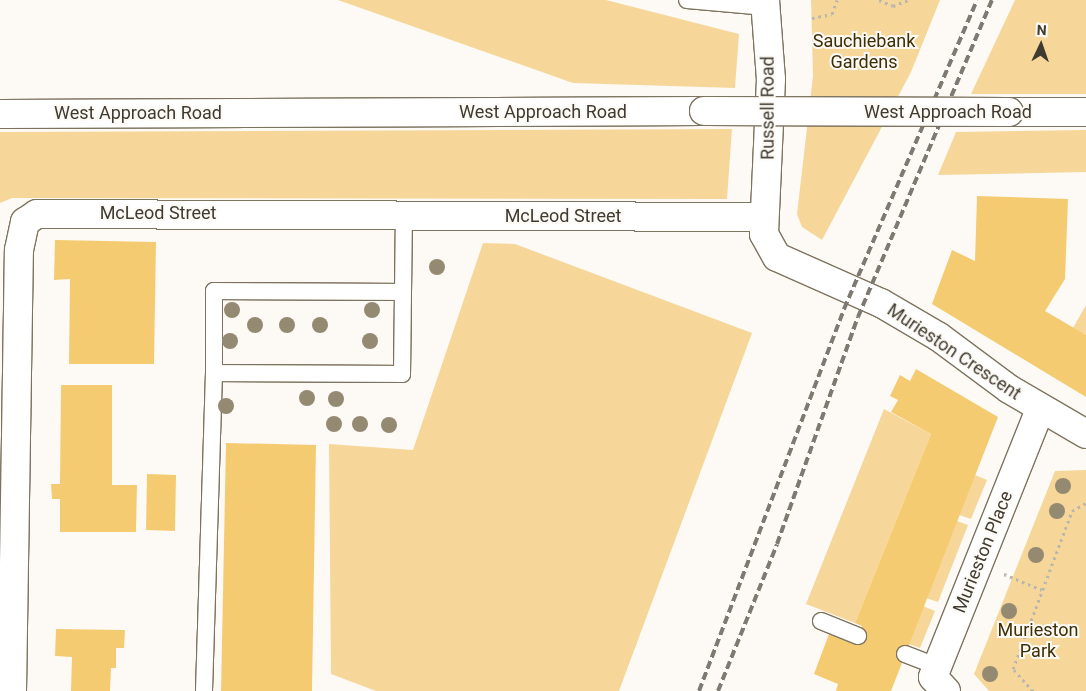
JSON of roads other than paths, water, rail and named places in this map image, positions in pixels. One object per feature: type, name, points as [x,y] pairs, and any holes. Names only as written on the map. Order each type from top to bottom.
[{"type":"street","name":"Russell Road","points":[[764,217],[771,79],[765,3]]},
{"type":"street","name":"West Approach Road","points":[[0,114],[704,111],[1086,112]]},
{"type":"street","name":"McLeod Street","points":[[12,691],[9,302],[20,234],[25,222],[37,214],[764,217]]},
{"type":"street","name":"Murieston Crescent","points":[[764,217],[764,234],[777,257],[881,303],[939,337],[1040,409],[1086,434]]},
{"type":"street","name":"Murieston Place","points":[[942,679],[978,564],[1040,409]]},
{"type":"lane","points":[[687,0],[765,3]]},
{"type":"lane","points":[[214,373],[402,374],[404,215]]},
{"type":"lane","points":[[204,691],[214,373],[214,291],[402,292]]},
{"type":"lane","points":[[821,621],[858,636]]},
{"type":"lane","points":[[905,654],[942,679]]},
{"type":"railway","points":[[699,691],[844,309],[977,0]]},
{"type":"railway","points":[[718,691],[777,544],[858,317],[992,0]]},
{"type":"park label","name":"Sauchiebank Gardens","points":[[864,52]]},
{"type":"park label","name":"Murieston Park","points":[[1038,641]]}]
